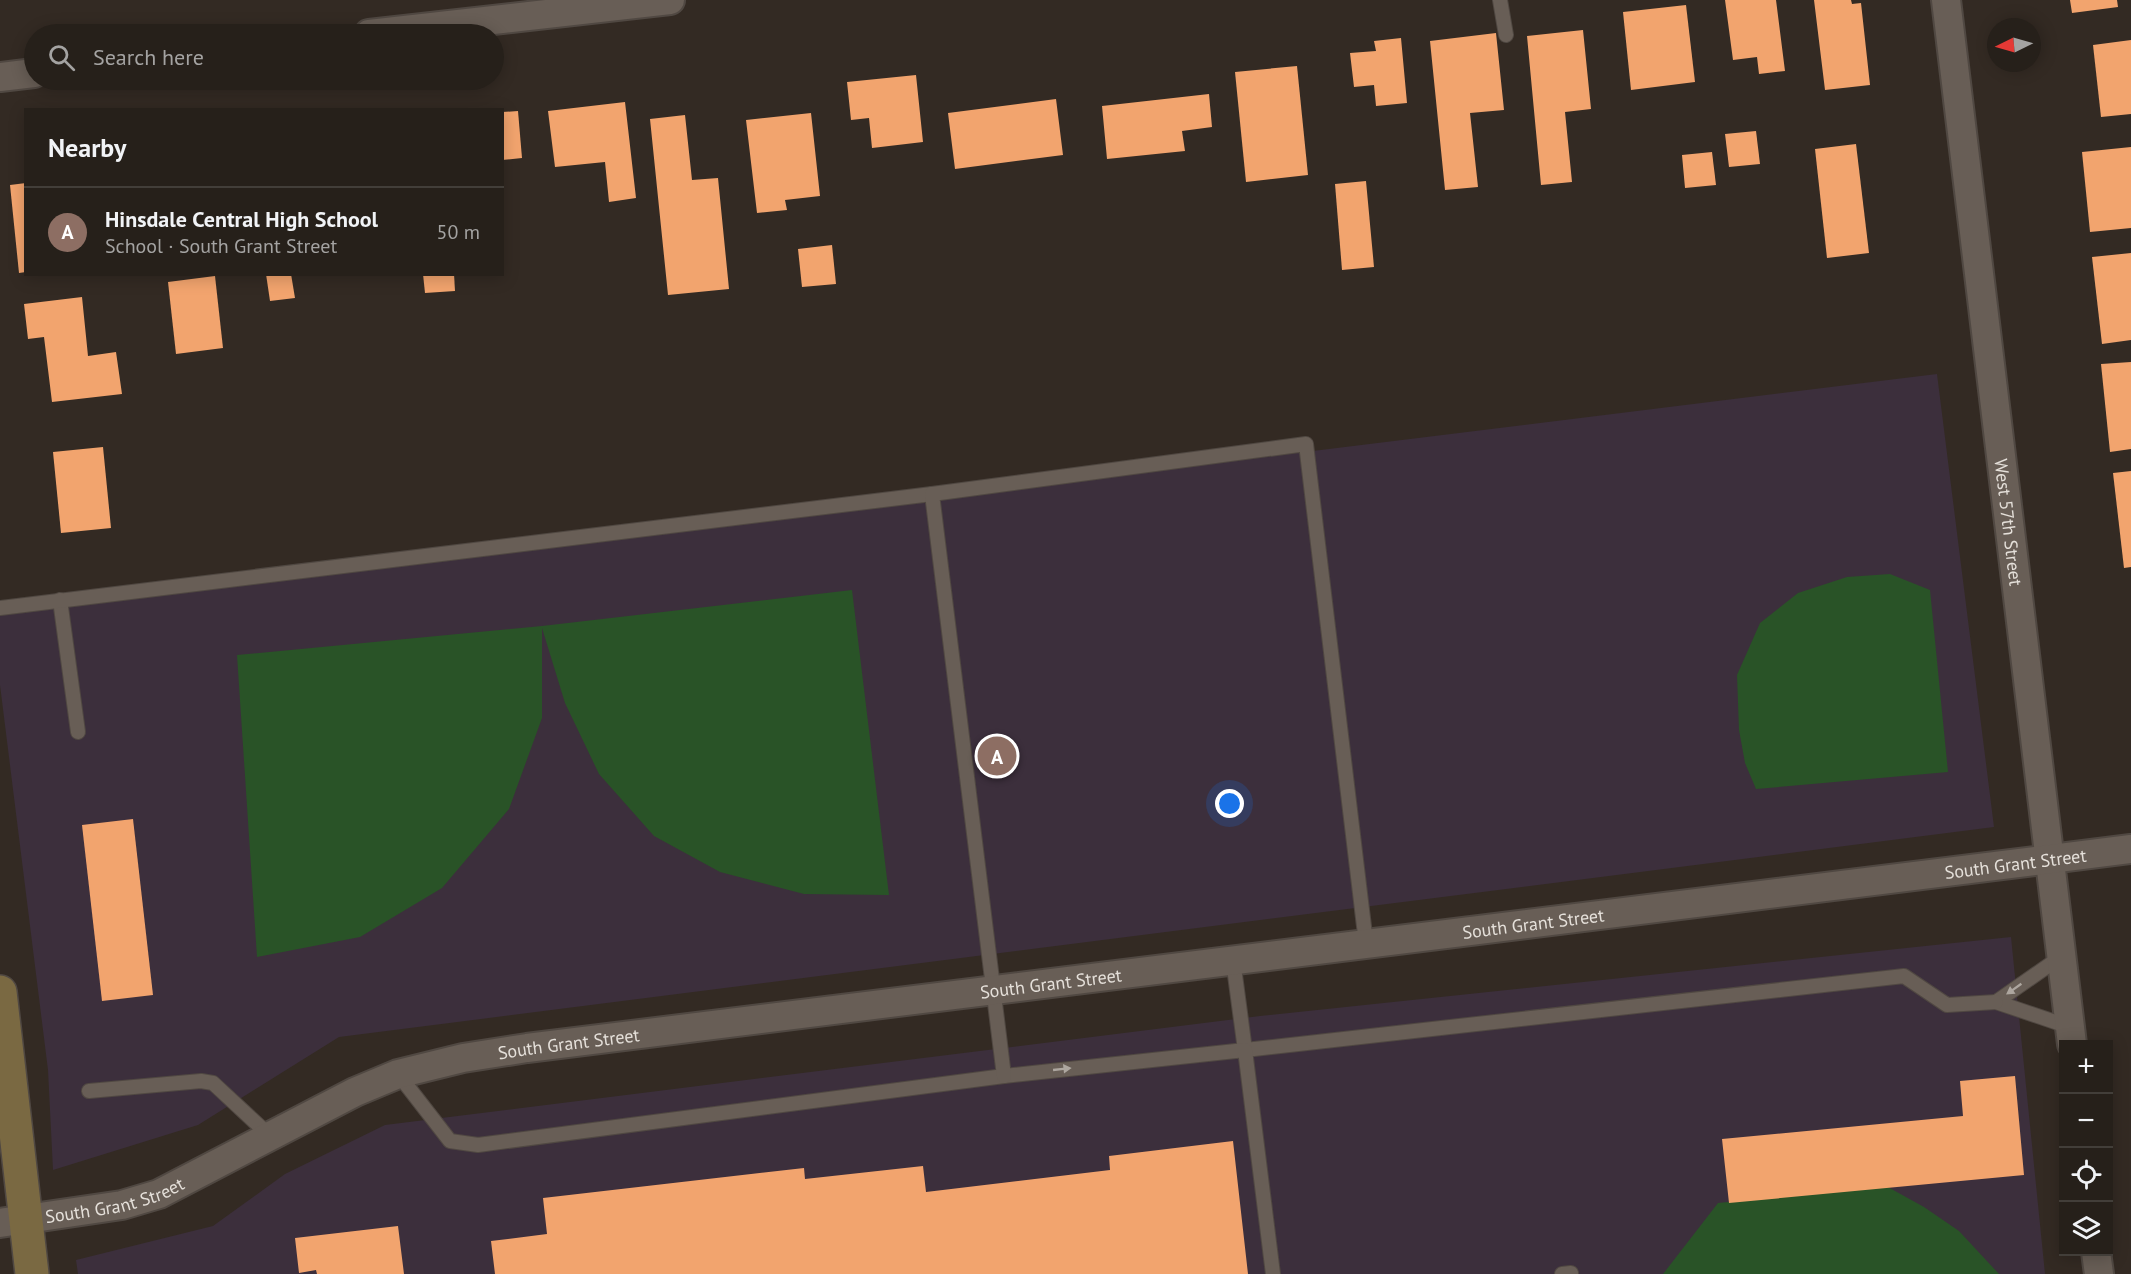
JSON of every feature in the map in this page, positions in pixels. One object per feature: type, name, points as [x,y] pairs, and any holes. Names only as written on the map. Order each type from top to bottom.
[{"type":"main road","points":[[0,992],[13,1222],[32,1274]]},
{"type":"street","points":[[458,24],[670,0]]},
{"type":"street","name":"West 57th Street","points":[[1946,0],[2071,1036]]},
{"type":"street","points":[[0,77],[24,74]]},
{"type":"street","name":"South Grant Street","points":[[13,1222],[122,1205],[159,1194],[355,1092],[398,1074],[464,1058],[994,989],[2131,849]]},
{"type":"street","points":[[2097,1256],[2099,1274]]},
{"type":"lane","points":[[1500,0],[1506,35]]},
{"type":"lane","points":[[0,608],[932,494],[1306,444],[1366,943]]},
{"type":"lane","points":[[932,494],[1004,1076]]},
{"type":"lane","points":[[60,600],[78,732]]},
{"type":"lane","points":[[1996,1002],[2062,956]]},
{"type":"lane","points":[[1233,960],[1273,1274]]},
{"type":"lane","points":[[398,1074],[450,1141],[478,1145],[1004,1076],[1904,976],[1947,1005],[1996,1002],[2071,1036]]},
{"type":"lane","points":[[89,1090],[201,1081],[213,1083],[270,1136]]},
{"type":"shaded area","points":[[1937,374],[1994,827],[339,1037],[198,1125],[53,1170],[48,1070],[0,685],[0,613]]},
{"type":"shaded area","points":[[2011,937],[2045,1274],[78,1274],[76,1260],[213,1226],[285,1174],[385,1125],[1260,1016]]},
{"type":"green space","points":[[1890,574],[1930,590],[1948,772],[1756,789],[1745,763],[1739,730],[1737,675],[1760,623],[1798,593],[1847,577]]},
{"type":"green space","points":[[852,590],[889,895],[804,894],[720,872],[654,836],[599,774],[565,703],[542,628],[542,718],[509,809],[442,888],[360,937],[257,957],[237,655],[542,626]]},
{"type":"green space","points":[[1886,1186],[1924,1207],[1959,1231],[1999,1274],[1663,1274],[1718,1203]]},
{"type":"building","points":[[1725,0],[1776,0],[1785,71],[1759,74],[1757,57],[1733,60]]},
{"type":"building","points":[[1814,0],[1851,0],[1852,4],[1861,3],[1870,85],[1825,90]]},
{"type":"building","points":[[2070,0],[2117,0],[2118,7],[2072,13]]},
{"type":"building","points":[[1686,5],[1695,82],[1631,90],[1623,12]]},
{"type":"building","points":[[1583,30],[1591,109],[1565,112],[1572,182],[1541,185],[1527,36]]},
{"type":"building","points":[[1496,33],[1504,110],[1470,113],[1478,187],[1445,190],[1430,41]]},
{"type":"building","points":[[1401,38],[1407,103],[1376,106],[1374,85],[1354,87],[1350,53],[1376,51],[1374,41]]},
{"type":"building","points":[[2131,40],[2131,114],[2101,117],[2093,45]]},
{"type":"building","points":[[1297,66],[1308,175],[1246,182],[1235,72]]},
{"type":"building","points":[[916,75],[923,142],[872,148],[869,118],[851,120],[847,82]]},
{"type":"building","points":[[1209,94],[1212,127],[1182,131],[1185,151],[1107,159],[1102,106]]},
{"type":"building","points":[[1056,99],[1063,155],[955,169],[948,113]]},
{"type":"building","points":[[625,102],[636,198],[609,202],[605,162],[555,167],[548,111]]},
{"type":"building","points":[[518,111],[522,158],[504,160],[504,112]]},
{"type":"building","points":[[811,113],[820,196],[785,200],[787,210],[757,213],[746,120]]},
{"type":"building","points":[[685,115],[692,180],[718,178],[729,289],[668,295],[650,119]]},
{"type":"building","points":[[1756,131],[1760,164],[1729,167],[1725,134]]},
{"type":"building","points":[[1856,144],[1869,253],[1827,258],[1815,149]]},
{"type":"building","points":[[2131,147],[2131,228],[2090,232],[2082,152]]},
{"type":"building","points":[[1712,152],[1716,185],[1685,188],[1682,155]]},
{"type":"building","points":[[1366,181],[1374,267],[1342,270],[1335,184]]},
{"type":"building","points":[[24,183],[24,272],[19,273],[10,185]]},
{"type":"building","points":[[832,245],[836,284],[802,287],[798,249]]},
{"type":"building","points":[[2131,253],[2131,340],[2102,344],[2092,257]]},
{"type":"building","points":[[215,276],[223,348],[176,354],[168,282]]},
{"type":"building","points":[[266,276],[291,276],[295,298],[270,301]]},
{"type":"building","points":[[423,276],[454,276],[455,291],[425,293]]},
{"type":"building","points":[[82,297],[88,356],[116,352],[122,394],[52,402],[44,337],[28,339],[24,304]]},
{"type":"building","points":[[2131,362],[2131,449],[2110,452],[2101,364]]},
{"type":"building","points":[[103,447],[111,528],[61,533],[53,452]]},
{"type":"building","points":[[2131,471],[2131,567],[2124,568],[2113,473]]},
{"type":"building","points":[[133,819],[153,995],[102,1001],[82,825]]},
{"type":"building","points":[[2015,1076],[2024,1175],[1729,1203],[1722,1139],[1963,1116],[1960,1081]]},
{"type":"building","points":[[1233,1141],[1248,1274],[495,1274],[491,1241],[547,1234],[543,1198],[804,1168],[805,1179],[923,1166],[926,1192],[1110,1170],[1109,1156]]},
{"type":"building","points":[[398,1226],[404,1274],[317,1274],[316,1270],[299,1273],[295,1238]]},
{"type":"place","name":"Hinsdale Central High School","points":[[997,756]]}]
